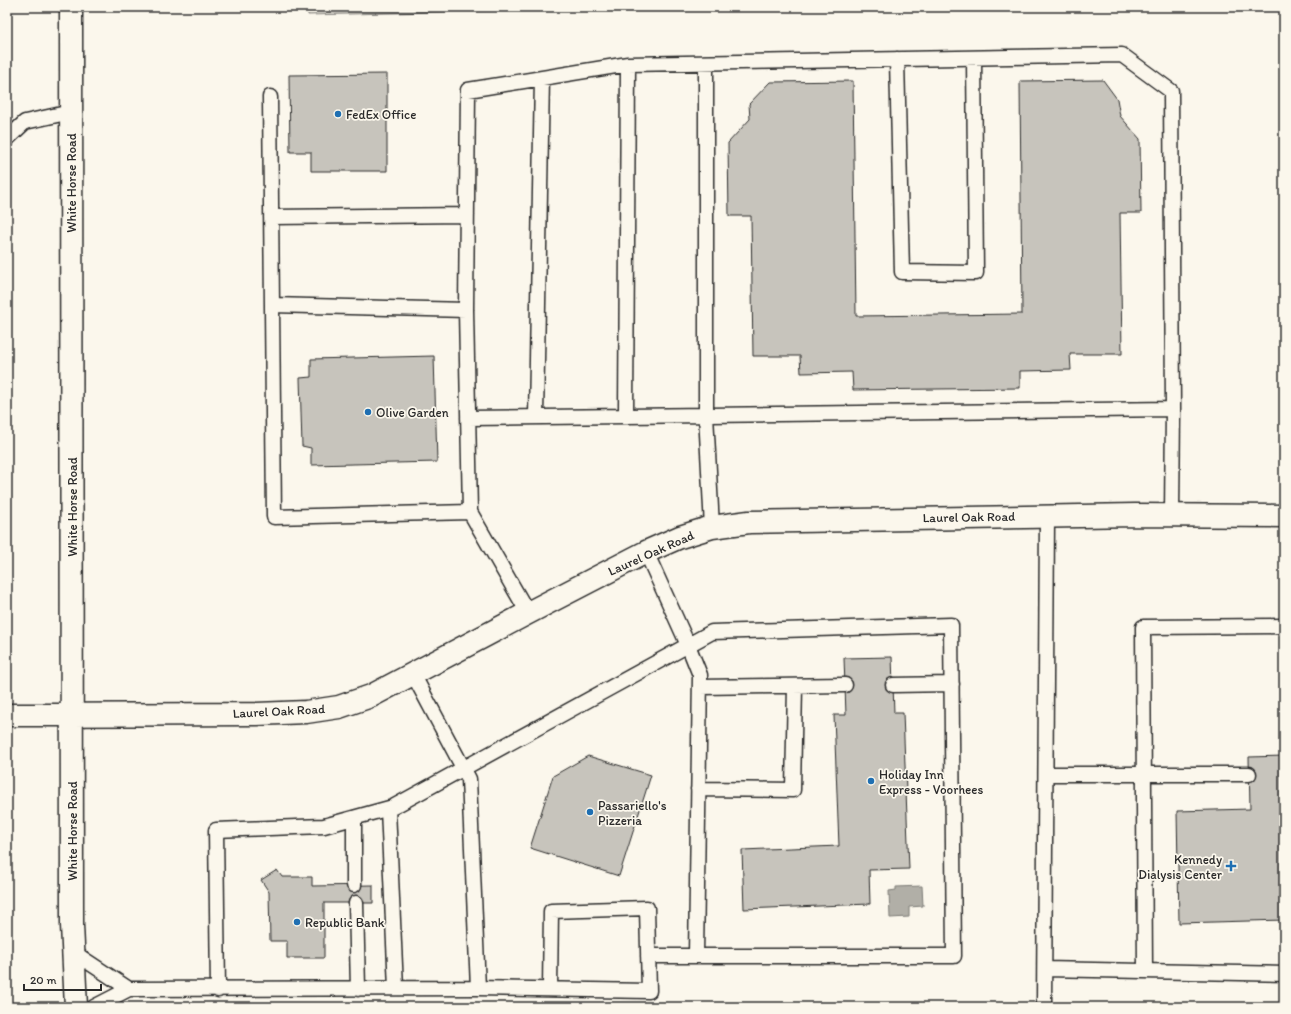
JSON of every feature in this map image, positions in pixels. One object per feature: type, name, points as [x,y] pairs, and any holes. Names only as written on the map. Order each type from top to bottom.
[{"type":"street","name":"White Horse Road","points":[[71,7],[73,952],[76,1007]]},
{"type":"street","name":"Laurel Oak Road","points":[[7,715],[257,714],[306,712],[339,707],[372,696],[646,552],[680,537],[712,527],[749,522],[1048,516],[1284,516]]},
{"type":"lane","points":[[528,613],[470,512],[466,310],[468,90],[628,64],[1122,55],[1171,91],[1173,409],[1172,515]]},
{"type":"lane","points":[[897,59],[902,272],[976,273],[974,58]]},
{"type":"lane","points":[[706,63],[706,415],[712,527]]},
{"type":"lane","points":[[626,416],[628,64]]},
{"type":"lane","points":[[536,417],[542,78]]},
{"type":"lane","points":[[270,97],[274,518],[470,512]]},
{"type":"lane","points":[[7,139],[25,122],[71,112]]},
{"type":"lane","points":[[271,217],[467,215]]},
{"type":"lane","points":[[272,305],[466,310]]},
{"type":"lane","points":[[468,418],[1173,409]]},
{"type":"lane","points":[[1044,1007],[1048,516]]},
{"type":"lane","points":[[646,552],[700,675],[696,956]]},
{"type":"lane","points":[[218,990],[216,830],[324,826],[388,809],[712,632],[951,625],[954,956],[648,956]]},
{"type":"lane","points":[[1144,971],[1143,627],[1284,626]]},
{"type":"lane","points":[[413,674],[469,779],[478,988]]},
{"type":"lane","points":[[893,685],[952,684]]},
{"type":"lane","points":[[700,687],[845,685]]},
{"type":"lane","points":[[698,789],[793,790],[795,686]]},
{"type":"lane","points":[[1046,774],[1249,774]]},
{"type":"lane","points":[[388,809],[396,988]]},
{"type":"lane","points":[[354,818],[354,885]]},
{"type":"lane","points":[[356,903],[358,989]]},
{"type":"lane","points":[[94,1007],[129,989],[218,990],[478,988],[649,991],[647,908],[551,911],[550,989]]},
{"type":"lane","points":[[73,952],[129,989]]},
{"type":"lane","points":[[1045,969],[1284,974]]},
{"type":"shaded area","points":[[308,7],[642,7],[308,15]]},
{"type":"shaded area","points":[[922,886],[923,906],[909,907],[909,917],[890,918],[889,891],[896,890],[896,887]]},
{"type":"building","name":"FedEx Office","points":[[387,74],[387,171],[311,171],[311,152],[290,152],[289,75]]},
{"type":"building","points":[[1103,80],[1117,99],[1120,116],[1140,139],[1141,213],[1120,213],[1122,354],[1070,354],[1071,370],[1020,371],[1020,388],[853,390],[852,372],[801,373],[800,356],[753,356],[751,216],[729,216],[728,143],[750,119],[749,104],[770,82],[853,81],[856,316],[1022,314],[1020,81]]},
{"type":"building","name":"Olive Garden","points":[[434,356],[437,462],[311,465],[311,448],[302,446],[300,378],[311,377],[311,359]]},
{"type":"building","name":"Holiday Inn Express - Voorhees","points":[[892,657],[894,713],[903,713],[909,869],[869,870],[870,904],[744,909],[742,850],[839,846],[834,715],[846,715],[844,658]]},
{"type":"building","name":"Passariello's Pizzeria","points":[[588,756],[651,775],[619,876],[530,848],[553,776]]},
{"type":"building","name":"Kennedy Dialysis Center","points":[[1284,756],[1284,920],[1179,923],[1177,811],[1250,809],[1249,757]]},
{"type":"building","name":"Republic Bank","points":[[277,870],[282,877],[312,877],[312,886],[373,885],[373,903],[324,903],[324,958],[287,958],[287,941],[270,941],[269,892],[261,880]]},
{"type":"place","name":"FedEx Office","points":[[338,114]]},
{"type":"place","name":"Olive Garden","points":[[368,412]]},
{"type":"place","name":"Holiday Inn Express - Voorhees","points":[[871,781]]},
{"type":"place","name":"Passariello's Pizzeria","points":[[590,812]]},
{"type":"place","name":"Kennedy Dialysis Center","points":[[1231,866]]},
{"type":"place","name":"Republic Bank","points":[[297,922]]}]
